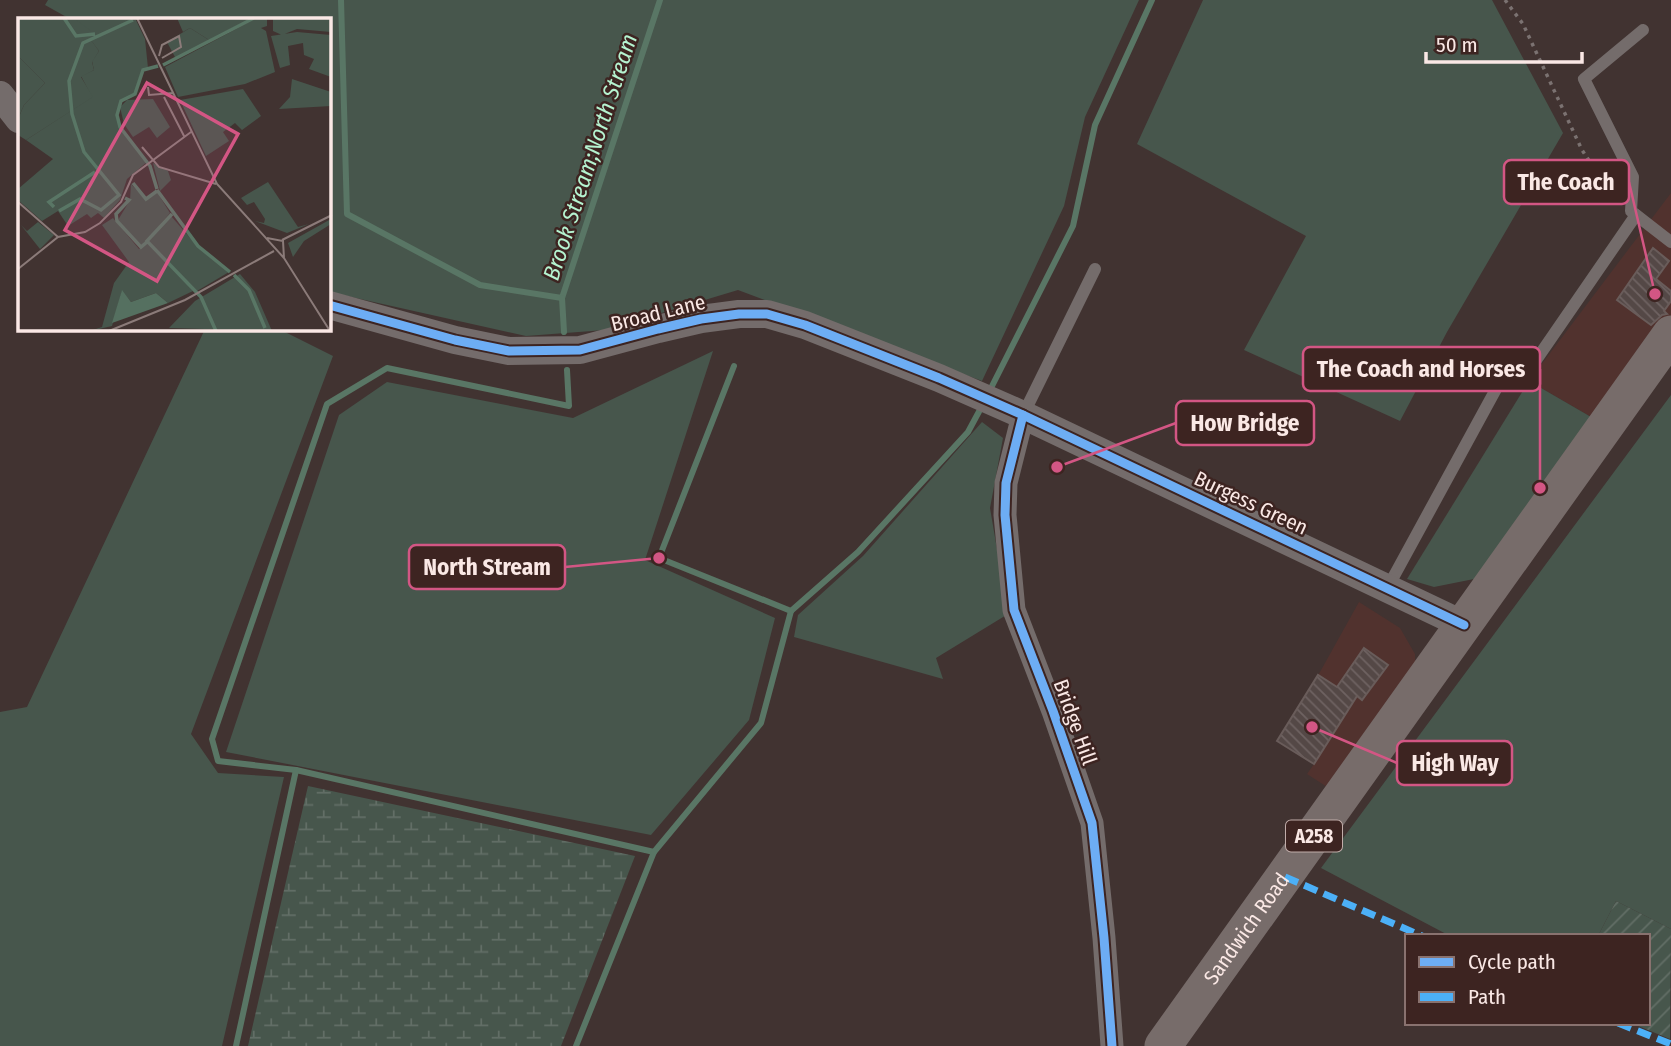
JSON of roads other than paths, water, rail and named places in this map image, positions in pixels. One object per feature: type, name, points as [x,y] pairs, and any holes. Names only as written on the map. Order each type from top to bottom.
[{"type":"main road","name":"Sandwich Road","points":[[1163,1046],[1671,334]]},
{"type":"street","points":[[0,95],[18,118]]},
{"type":"street","name":"Broad Lane","points":[[331,306],[455,340],[509,351],[544,352],[580,350],[701,319],[739,314],[767,314],[837,336],[1011,409]]},
{"type":"street","name":"Burgess Green","points":[[1011,409],[1464,625]]},
{"type":"street","name":"Bridge Hill","points":[[1011,409],[1011,458],[1005,515],[1014,610],[1054,711],[1091,823],[1104,938],[1112,1046]]},
{"type":"lane","points":[[1388,587],[1507,369],[1525,376],[1633,213],[1633,177],[1584,79],[1643,30]]},
{"type":"lane","points":[[1633,213],[1671,242]]},
{"type":"lane","points":[[1011,409],[1095,269]]},
{"type":"waterway","name":"Brook Stream;North Stream","points":[[341,0],[347,214],[480,285],[562,298],[660,0]]},
{"type":"waterway","points":[[988,394],[1073,226],[1095,125],[1152,0]]},
{"type":"waterway","points":[[562,298],[564,332]]},
{"type":"waterway","points":[[734,366],[659,558],[791,611]]},
{"type":"waterway","points":[[296,770],[218,761],[212,739],[327,404],[387,368],[569,406],[567,370]]},
{"type":"waterway","points":[[791,611],[858,552],[968,432],[982,406]]},
{"type":"waterway","points":[[576,1046],[654,852],[761,723],[791,611]]},
{"type":"waterway","points":[[236,1046],[296,770],[654,852]]},
{"type":"place","name":"The Coach","points":[[1655,294]]},
{"type":"place","name":"How Bridge","points":[[1057,467]]},
{"type":"place","name":"The Coach and Horses","points":[[1540,488]]},
{"type":"place","name":"North Stream","points":[[659,558]]},
{"type":"place","name":"High Way","points":[[1312,727]]}]
